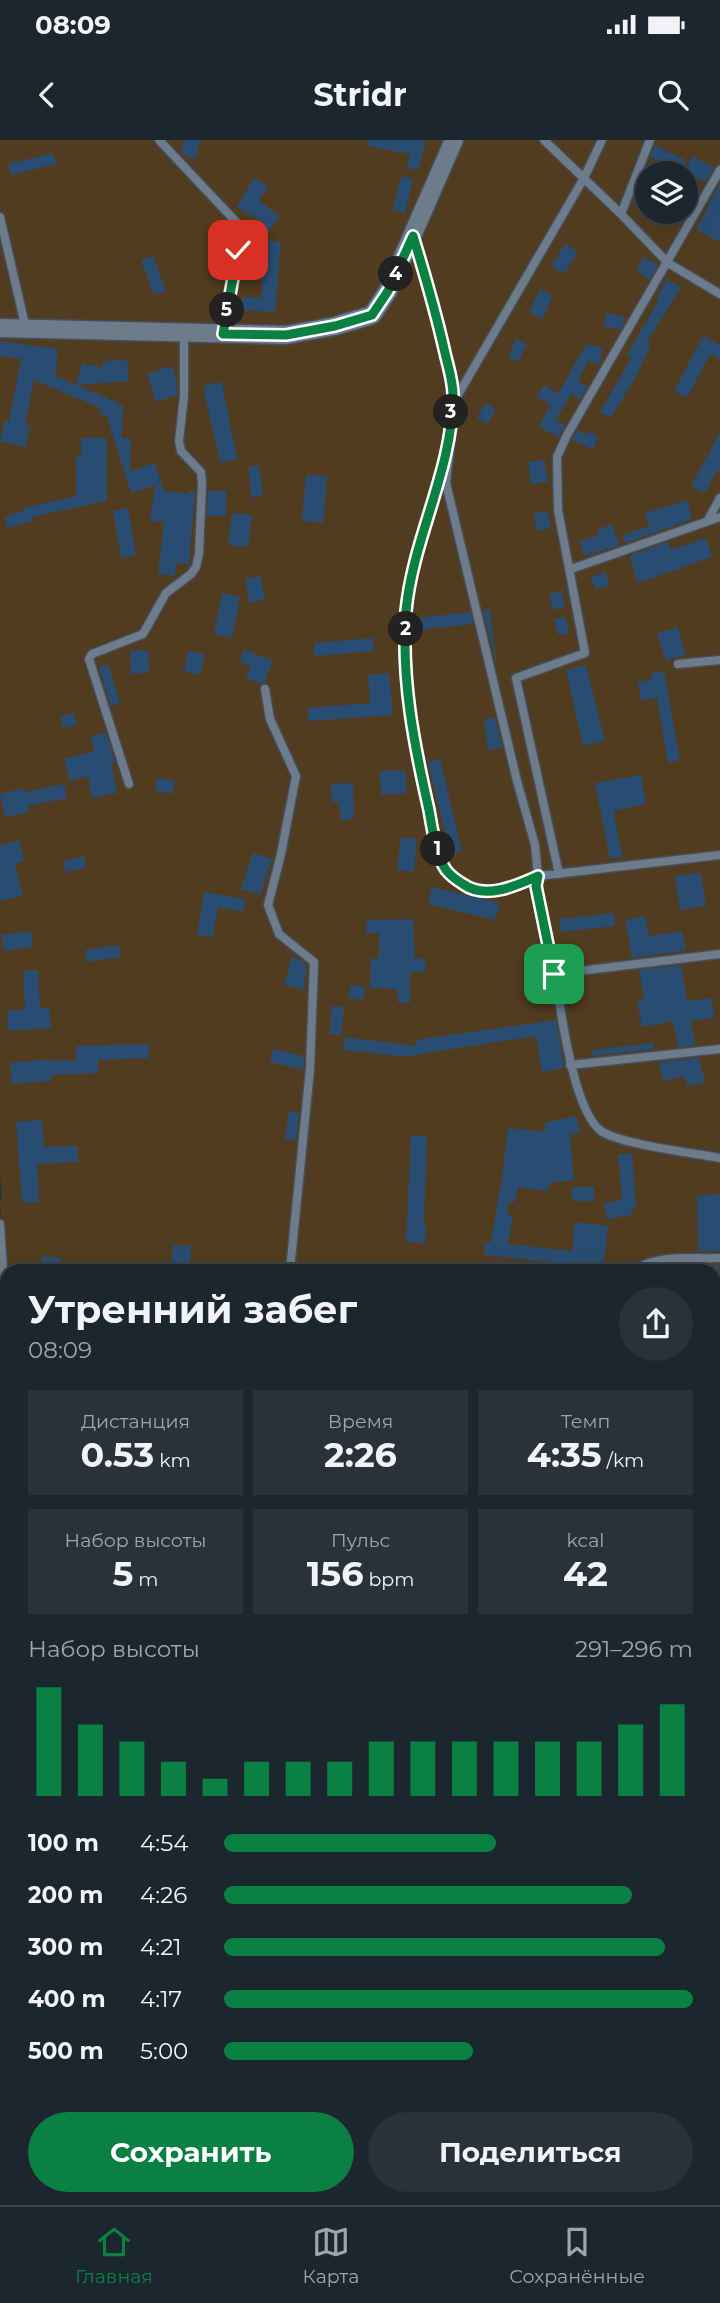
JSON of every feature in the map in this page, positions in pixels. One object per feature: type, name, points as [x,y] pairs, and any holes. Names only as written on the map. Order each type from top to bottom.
[{"type":"main road","points":[[0,328],[286,335],[335,326],[372,315],[388,291],[454,140]]},
{"type":"lane","points":[[159,140],[239,224],[238,250],[223,334]]},
{"type":"lane","points":[[544,140],[621,214],[667,263],[720,294]]},
{"type":"lane","points":[[602,140],[584,178],[455,400],[446,483],[535,845],[538,876],[536,886],[570,1065],[590,1120],[603,1132],[632,1142],[720,1158]]},
{"type":"lane","points":[[621,214],[650,140]]},
{"type":"lane","points":[[559,874],[516,678],[585,653],[558,510],[557,457],[567,435],[720,170]]},
{"type":"lane","points":[[0,218],[26,329]]},
{"type":"lane","points":[[413,236],[436,312],[454,393],[448,446],[431,510],[416,551],[407,609],[404,665],[412,735],[436,846],[446,870],[465,886],[489,891],[510,888],[538,876],[720,855]]},
{"type":"lane","points":[[129,784],[89,659],[92,654],[143,634],[166,593],[196,567],[199,554],[201,472],[181,451],[179,441],[185,387],[184,332]]},
{"type":"lane","points":[[708,521],[720,498]]},
{"type":"lane","points":[[571,569],[720,516]]},
{"type":"lane","points":[[678,664],[720,660]]},
{"type":"lane","points":[[265,689],[270,719],[296,776],[268,905],[279,934],[314,962],[310,1069],[291,1264]]},
{"type":"lane","points":[[554,974],[720,954]]},
{"type":"lane","points":[[570,1065],[720,1049]]},
{"type":"lane","points":[[0,1224],[3,1264]]},
{"type":"lane","points":[[645,1264],[663,1259],[720,1258]]},
{"type":"shaded area","points":[[0,140],[720,140],[720,1264],[3,1264],[0,1200]]},
{"type":"building","points":[[184,140],[200,140],[196,159],[181,154]]},
{"type":"building","points":[[368,140],[426,140],[418,170],[407,168],[410,154],[367,146]]},
{"type":"building","points":[[655,145],[686,160],[659,161],[650,157]]},
{"type":"building","points":[[53,153],[56,164],[11,175],[8,164]]},
{"type":"building","points":[[692,156],[714,167],[706,182],[698,178],[698,161],[690,161]]},
{"type":"building","points":[[401,176],[413,179],[405,213],[393,210]]},
{"type":"building","points":[[254,178],[268,186],[259,201],[280,216],[268,233],[257,225],[261,221],[237,207]]},
{"type":"building","points":[[720,183],[720,242],[696,230]]},
{"type":"building","points":[[213,237],[230,240],[225,270],[208,268]]},
{"type":"building","points":[[266,241],[281,242],[275,312],[242,310],[242,297],[261,298]]},
{"type":"building","points":[[565,244],[578,252],[564,274],[551,266]]},
{"type":"building","points":[[153,256],[166,291],[154,295],[141,260]]},
{"type":"building","points":[[643,257],[658,265],[650,279],[636,271]]},
{"type":"building","points":[[667,279],[681,287],[646,344],[651,346],[611,418],[600,412],[631,358],[627,355],[659,299],[656,298]]},
{"type":"building","points":[[540,289],[553,296],[542,319],[529,312]]},
{"type":"building","points":[[607,313],[626,317],[620,330],[603,326]]},
{"type":"building","points":[[703,336],[720,345],[720,360],[710,354],[687,398],[674,391]]},
{"type":"building","points":[[516,339],[527,344],[518,362],[508,357]]},
{"type":"building","points":[[0,341],[58,349],[55,376],[76,385],[82,363],[103,368],[103,361],[127,360],[129,381],[77,385],[123,405],[122,438],[131,438],[130,471],[155,463],[164,491],[189,494],[189,491],[195,491],[189,565],[176,563],[175,576],[158,574],[164,522],[150,521],[155,485],[131,493],[106,414],[99,415],[100,408],[34,380],[25,425],[30,426],[26,447],[0,442],[4,421],[9,421],[21,359],[0,356]]},
{"type":"building","points":[[586,344],[603,348],[599,364],[588,361],[578,381],[587,387],[580,399],[571,394],[556,420],[565,425],[558,437],[539,427],[550,404],[537,397],[544,385],[558,394]]},
{"type":"building","points":[[172,366],[177,395],[156,402],[147,374]]},
{"type":"building","points":[[222,382],[237,459],[220,463],[203,386]]},
{"type":"building","points":[[485,403],[496,409],[488,424],[477,419]]},
{"type":"building","points":[[577,431],[586,435],[588,431],[598,436],[593,449],[572,440]]},
{"type":"building","points":[[720,432],[720,471],[717,470],[705,493],[691,486]]},
{"type":"building","points":[[81,438],[107,438],[107,501],[32,517],[33,521],[8,528],[5,517],[23,511],[23,508],[76,496],[76,456],[81,456]]},
{"type":"building","points":[[544,460],[548,482],[531,484],[528,462]]},
{"type":"building","points":[[259,465],[263,496],[252,498],[248,467]]},
{"type":"building","points":[[306,475],[327,476],[323,523],[302,521]]},
{"type":"building","points":[[208,491],[226,491],[226,516],[207,516]]},
{"type":"building","points":[[687,500],[692,519],[625,543],[623,535],[649,526],[645,513]]},
{"type":"building","points":[[128,508],[136,555],[121,558],[113,511]]},
{"type":"building","points":[[547,510],[551,528],[537,531],[533,514]]},
{"type":"building","points":[[232,513],[252,515],[248,547],[228,545]]},
{"type":"building","points":[[612,524],[620,545],[584,556],[579,542],[599,535],[597,530]]},
{"type":"building","points":[[706,538],[712,557],[638,583],[629,556],[668,542],[671,550]]},
{"type":"building","points":[[605,572],[610,585],[596,590],[591,577]]},
{"type":"building","points":[[260,576],[265,599],[250,603],[245,579]]},
{"type":"building","points":[[561,591],[565,607],[553,610],[549,594]]},
{"type":"building","points":[[222,593],[240,597],[232,638],[214,634]]},
{"type":"building","points":[[483,610],[490,610],[497,667]]},
{"type":"building","points":[[470,612],[473,624],[419,630],[417,618]]},
{"type":"building","points":[[565,617],[569,633],[558,635],[554,619]]},
{"type":"building","points":[[677,627],[686,654],[666,661],[657,634]]},
{"type":"building","points":[[373,638],[374,651],[315,656],[314,643]]},
{"type":"building","points":[[244,649],[273,661],[264,683],[246,678],[250,666],[240,661]]},
{"type":"building","points":[[148,650],[149,673],[131,674],[130,651]]},
{"type":"building","points":[[188,651],[205,654],[200,675],[184,671]]},
{"type":"building","points":[[108,664],[120,703],[111,706],[99,667]]},
{"type":"building","points":[[586,665],[605,741],[583,746],[566,670]]},
{"type":"building","points":[[664,671],[680,760],[668,763],[657,698],[641,701],[638,682],[652,679],[651,673]]},
{"type":"building","points":[[389,673],[393,715],[308,721],[308,708],[370,703],[368,675]]},
{"type":"building","points":[[74,713],[77,725],[63,728],[61,716]]},
{"type":"building","points":[[495,718],[502,748],[488,750],[484,719]]},
{"type":"building","points":[[106,733],[115,762],[111,763],[117,793],[92,798],[88,776],[70,781],[64,759],[94,751],[91,736]]},
{"type":"building","points":[[440,759],[462,851],[450,854],[428,762]]},
{"type":"building","points":[[405,770],[407,793],[381,795],[380,771]]},
{"type":"building","points":[[641,775],[646,804],[616,810],[614,813],[622,857],[610,859],[595,783]]},
{"type":"building","points":[[157,778],[175,781],[172,794],[155,791]]},
{"type":"building","points":[[353,783],[354,819],[340,820],[339,802],[332,802],[331,784]]},
{"type":"building","points":[[64,784],[67,798],[28,806],[29,812],[5,817],[0,794],[24,788],[25,792]]},
{"type":"building","points":[[401,837],[417,839],[414,872],[397,870]]},
{"type":"building","points":[[19,840],[24,861],[15,864],[23,896],[0,901],[0,845]]},
{"type":"building","points":[[253,853],[272,859],[260,895],[241,889]]},
{"type":"building","points":[[84,856],[86,868],[65,872],[63,861]]},
{"type":"building","points":[[701,873],[706,906],[680,910],[675,876]]},
{"type":"building","points":[[432,887],[500,903],[495,920],[428,904]]},
{"type":"building","points":[[204,892],[245,899],[243,912],[218,907],[213,937],[197,935]]},
{"type":"building","points":[[614,913],[615,926],[560,932],[559,919]]},
{"type":"building","points":[[645,916],[649,936],[682,931],[686,950],[632,958],[625,920]]},
{"type":"building","points":[[413,919],[415,959],[425,958],[426,971],[410,973],[410,1003],[398,1003],[398,989],[370,988],[371,958],[379,959],[379,933],[366,933],[367,920]]},
{"type":"building","points":[[31,931],[33,947],[4,951],[1,935]]},
{"type":"building","points":[[119,945],[121,957],[87,962],[85,950]]},
{"type":"building","points":[[292,955],[307,965],[303,990],[284,985]]},
{"type":"building","points":[[681,965],[687,1001],[712,998],[714,1018],[691,1021],[695,1045],[678,1047],[673,1021],[642,1027],[637,1000],[644,999],[639,970]]},
{"type":"building","points":[[38,970],[40,1008],[49,1008],[51,1028],[8,1031],[7,1011],[25,1009],[23,971]]},
{"type":"building","points":[[351,985],[365,987],[363,1000],[348,998]]},
{"type":"building","points":[[332,1006],[344,1007],[341,1035],[329,1034]]},
{"type":"building","points":[[556,1020],[564,1068],[542,1072],[536,1036],[408,1057],[343,1050],[344,1037],[416,1046],[415,1040]]},
{"type":"building","points":[[654,1043],[654,1049],[593,1056],[592,1050]]},
{"type":"building","points":[[148,1044],[149,1058],[98,1060],[98,1073],[51,1075],[51,1081],[12,1084],[10,1063],[50,1059],[76,1060],[76,1046]]},
{"type":"building","points":[[273,1049],[304,1056],[303,1070],[270,1062]]},
{"type":"building","points":[[697,1058],[705,1082],[687,1086],[685,1076],[663,1081],[659,1062]]},
{"type":"building","points":[[289,1111],[299,1113],[296,1140],[285,1139]]},
{"type":"building","points":[[576,1116],[580,1133],[570,1135],[574,1180],[549,1183],[548,1191],[518,1187],[515,1202],[508,1202],[508,1215],[513,1216],[508,1244],[572,1251],[575,1222],[608,1226],[604,1264],[563,1264],[484,1255],[485,1242],[491,1242],[508,1128],[546,1132],[544,1123]]},
{"type":"building","points":[[42,1120],[44,1147],[78,1146],[78,1162],[37,1164],[39,1202],[22,1203],[16,1122]]},
{"type":"building","points":[[411,1135],[427,1136],[425,1243],[406,1242]]},
{"type":"building","points":[[632,1153],[636,1208],[631,1209],[632,1215],[607,1219],[604,1203],[622,1200],[618,1154]]},
{"type":"building","points":[[572,1187],[594,1187],[594,1201],[572,1201]]},
{"type":"building","points":[[720,1194],[720,1251],[698,1251],[697,1196]]},
{"type":"building","points":[[173,1245],[191,1246],[190,1264],[171,1264]]},
{"type":"building","points":[[42,1256],[61,1258],[60,1264],[41,1264]]},
{"type":"route","points":[[238,250],[223,334],[286,335],[335,326],[372,315],[388,291],[413,236],[436,312],[454,393],[448,446],[431,510],[416,551],[407,609],[404,665],[412,735],[436,846],[446,870],[465,886],[489,891],[510,888],[538,876],[536,886],[554,974]]}]
